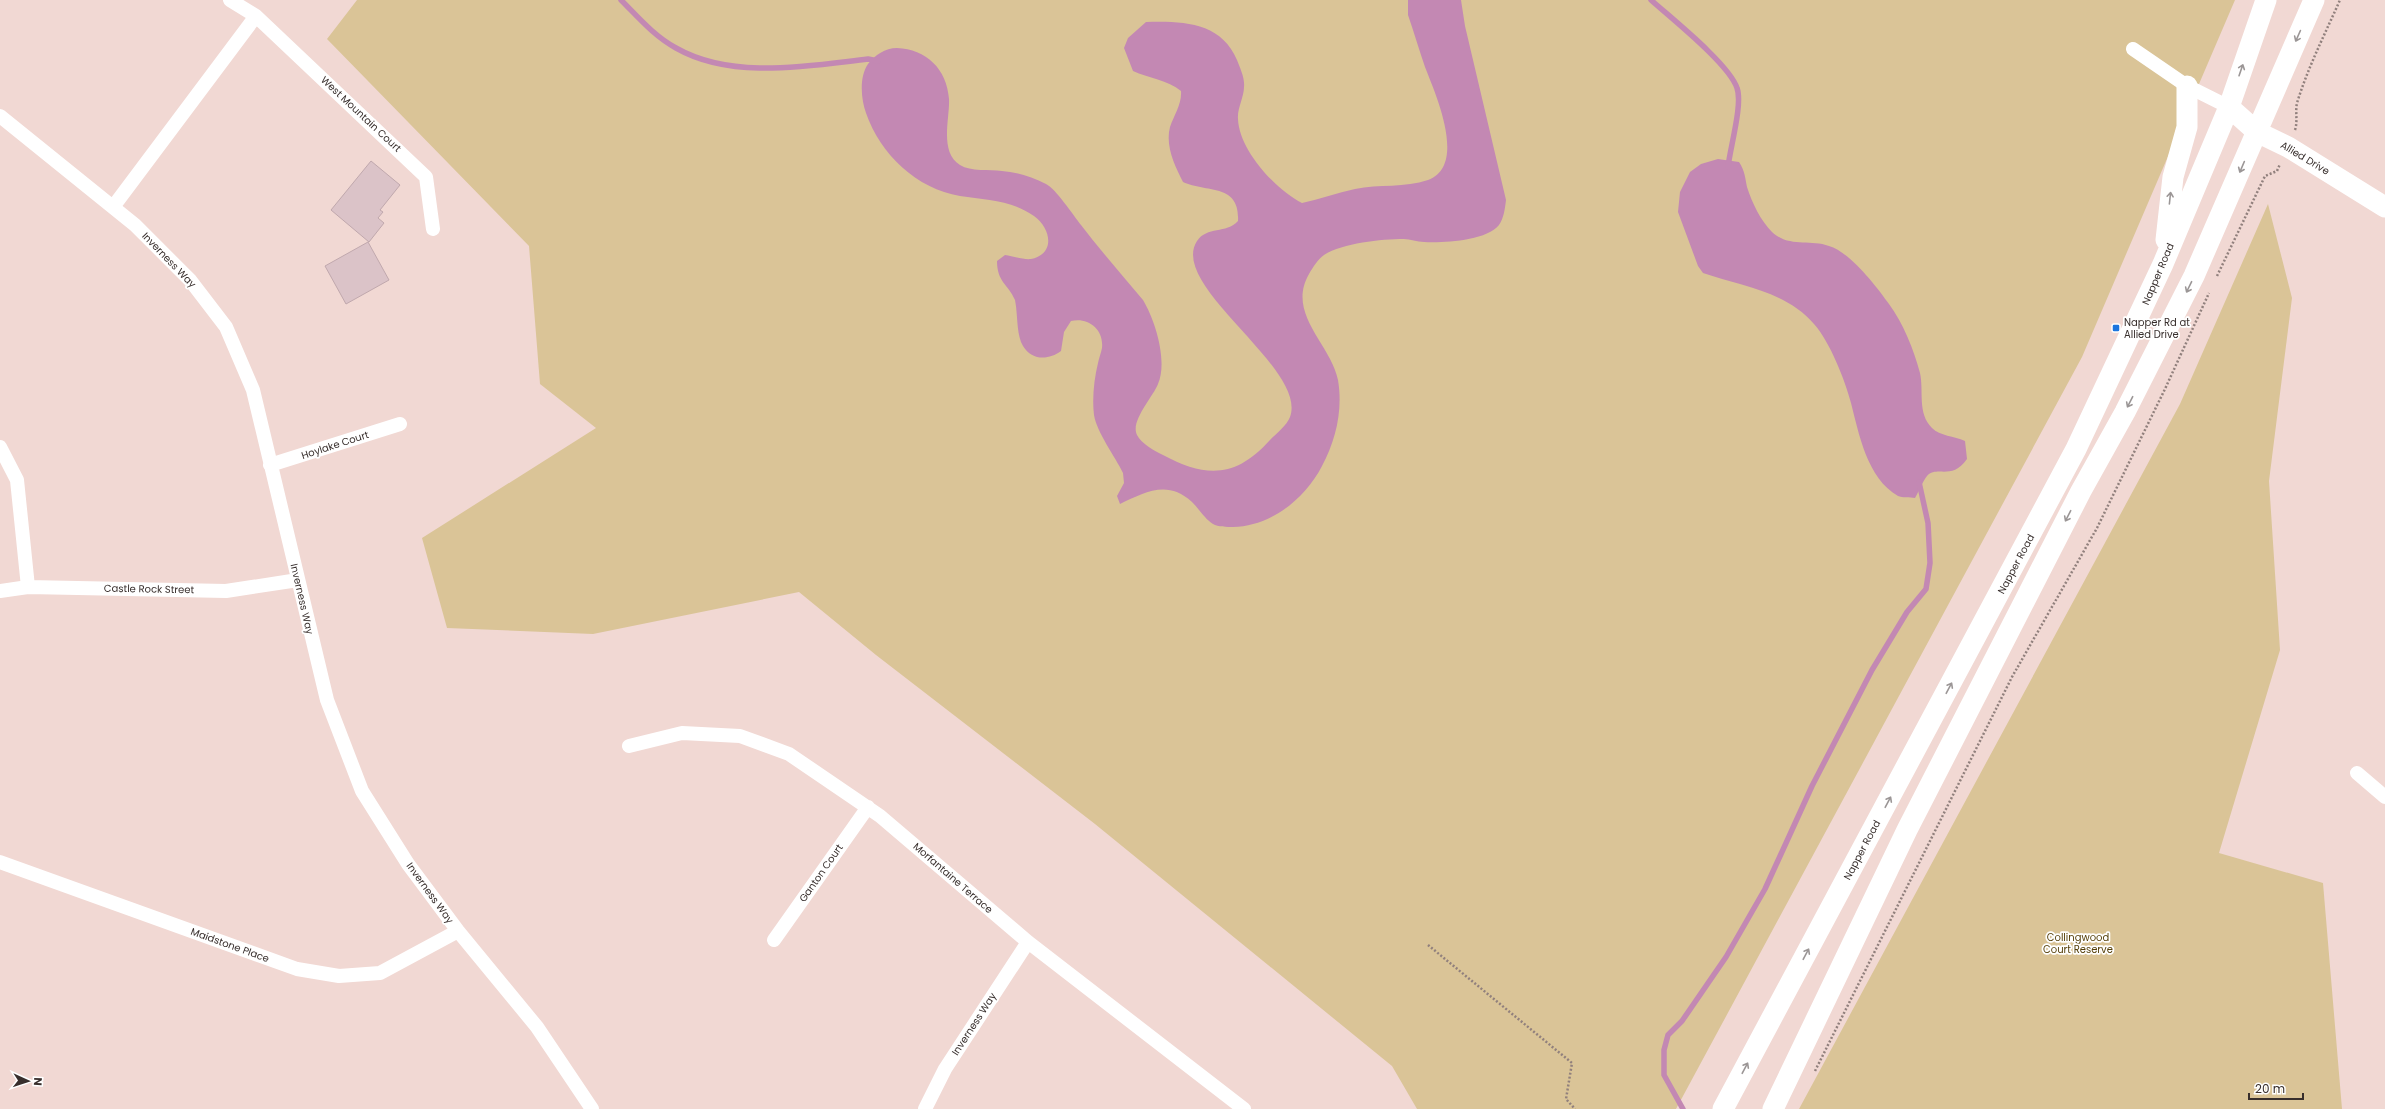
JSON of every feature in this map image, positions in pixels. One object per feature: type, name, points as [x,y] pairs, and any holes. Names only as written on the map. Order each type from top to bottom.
[{"type":"main road","name":"Napper Road","points":[[1723,1109],[2047,506],[2136,325],[2229,107],[2266,0]]},
{"type":"main road","points":[[1773,1109],[1907,830],[2081,491],[2171,323],[2207,248],[2314,0]]},
{"type":"main road","points":[[2163,264],[2173,177],[2187,127],[2186,86]]},
{"type":"main road","name":"Allied Drive","points":[[2229,107],[2257,132],[2288,147],[2385,207]]},
{"type":"street","name":"West Mountain Court","points":[[230,0],[256,16],[426,177],[433,229]]},
{"type":"street","points":[[113,207],[256,16]]},
{"type":"street","points":[[2133,49],[2186,86],[2229,107]]},
{"type":"street","name":"Inverness Way","points":[[0,116],[135,225],[190,280],[226,328],[253,390],[327,700],[362,791],[408,864],[458,931],[537,1027],[592,1109]]},
{"type":"street","name":"Hoylake Court","points":[[270,466],[400,424]]},
{"type":"street","points":[[0,447],[17,480],[28,587]]},
{"type":"street","name":"Castle Rock Street","points":[[0,591],[28,587],[226,591],[298,580]]},
{"type":"street","name":"Morfantaine Terrace","points":[[629,746],[682,733],[740,736],[789,754],[880,816],[1028,942],[1244,1109]]},
{"type":"street","points":[[2357,773],[2385,797]]},
{"type":"street","name":"Ganton Court","points":[[774,940],[868,807]]},
{"type":"street","name":"Maidstone Place","points":[[0,862],[297,969],[339,976],[380,973],[458,931]]},
{"type":"street","name":"Inverness Way","points":[[925,1109],[946,1070],[1028,942]]},
{"type":"path","points":[[2213,284],[2265,176],[2277,171],[2288,147],[2297,123],[2297,105],[2314,57],[2340,0]]},
{"type":"path","points":[[1812,1075],[2012,677],[2097,528],[2165,389],[2210,290]]},
{"type":"path","points":[[1428,945],[1572,1063],[1566,1099],[1575,1109]]},
{"type":"green space","points":[[357,0],[2235,0],[2082,357],[1676,1109],[1417,1109],[1392,1066],[1095,824],[876,655],[799,592],[593,634],[447,628],[422,538],[596,428],[540,384],[529,246],[327,39]]},
{"type":"green space","name":"Collingwood Court Reserve","points":[[2268,204],[2292,298],[2269,481],[2280,650],[2219,853],[2323,883],[2342,1109],[1799,1109],[2180,404]]},
{"type":"shaded area","points":[[1408,0],[1461,0],[1465,26],[1506,200],[1501,222],[1493,230],[1484,235],[1464,240],[1421,242],[1406,239],[1395,239],[1341,247],[1324,255],[1316,263],[1309,274],[1303,289],[1303,302],[1306,316],[1334,367],[1338,380],[1340,402],[1339,414],[1335,435],[1322,466],[1315,478],[1296,500],[1273,516],[1261,522],[1233,527],[1213,524],[1192,502],[1183,495],[1174,491],[1156,490],[1147,492],[1120,504],[1117,496],[1124,483],[1123,473],[1102,437],[1094,415],[1094,382],[1102,348],[1102,341],[1098,330],[1089,323],[1083,321],[1071,321],[1064,332],[1061,351],[1051,356],[1041,358],[1031,354],[1023,346],[1021,341],[1018,330],[1015,300],[1001,278],[997,268],[997,261],[1005,255],[1031,259],[1044,252],[1048,240],[1044,227],[1034,216],[1017,207],[944,192],[929,186],[902,167],[881,142],[872,128],[866,113],[862,88],[865,69],[874,58],[888,49],[893,48],[907,49],[926,57],[939,70],[947,88],[949,107],[947,134],[950,152],[954,159],[960,165],[969,169],[997,170],[1030,177],[1046,184],[1059,197],[1143,300],[1148,308],[1156,329],[1161,353],[1161,375],[1158,384],[1139,416],[1136,429],[1137,435],[1141,441],[1152,449],[1179,463],[1193,468],[1220,470],[1233,468],[1245,462],[1281,429],[1290,417],[1290,397],[1279,375],[1261,352],[1218,304],[1202,281],[1193,259],[1197,241],[1206,233],[1228,228],[1238,221],[1237,209],[1234,200],[1220,191],[1183,182],[1174,163],[1169,141],[1170,127],[1179,105],[1181,91],[1170,84],[1133,71],[1124,48],[1128,38],[1146,22],[1174,22],[1199,26],[1211,31],[1221,38],[1230,47],[1237,60],[1243,77],[1244,91],[1238,119],[1240,131],[1245,143],[1252,156],[1271,179],[1281,189],[1302,203],[1355,189],[1410,184],[1428,180],[1440,172],[1446,160],[1447,145],[1445,128],[1441,110],[1408,15]]},
{"type":"shaded area","points":[[1718,159],[1739,162],[1744,171],[1751,199],[1764,223],[1772,232],[1785,240],[1792,242],[1822,244],[1837,249],[1854,262],[1870,279],[1899,320],[1915,355],[1920,373],[1924,416],[1935,431],[1965,441],[1967,459],[1956,469],[1935,472],[1927,476],[1915,498],[1898,496],[1887,488],[1872,467],[1861,441],[1841,373],[1826,341],[1814,324],[1803,313],[1777,297],[1747,286],[1703,273],[1698,266],[1678,212],[1680,192],[1690,172],[1701,164]]},
{"type":"building","points":[[371,161],[400,185],[380,210],[383,212],[378,218],[384,223],[369,242],[331,210]]},
{"type":"building","points":[[368,242],[389,280],[346,304],[325,266]]},
{"type":"waterway","points":[[621,0],[647,26],[668,43],[698,58],[721,64],[770,68],[820,65],[868,59],[878,61]]},
{"type":"waterway","points":[[1651,0],[1712,54],[1732,78],[1737,88],[1737,115],[1728,167]]},
{"type":"waterway","points":[[1683,1109],[1664,1075],[1664,1050],[1668,1035],[1682,1021],[1726,957],[1765,889],[1812,786],[1872,670],[1907,612],[1926,589],[1930,563],[1928,523],[1919,482]]},
{"type":"place","name":"Napper Rd at Allied Drive","points":[[2116,328]]}]
